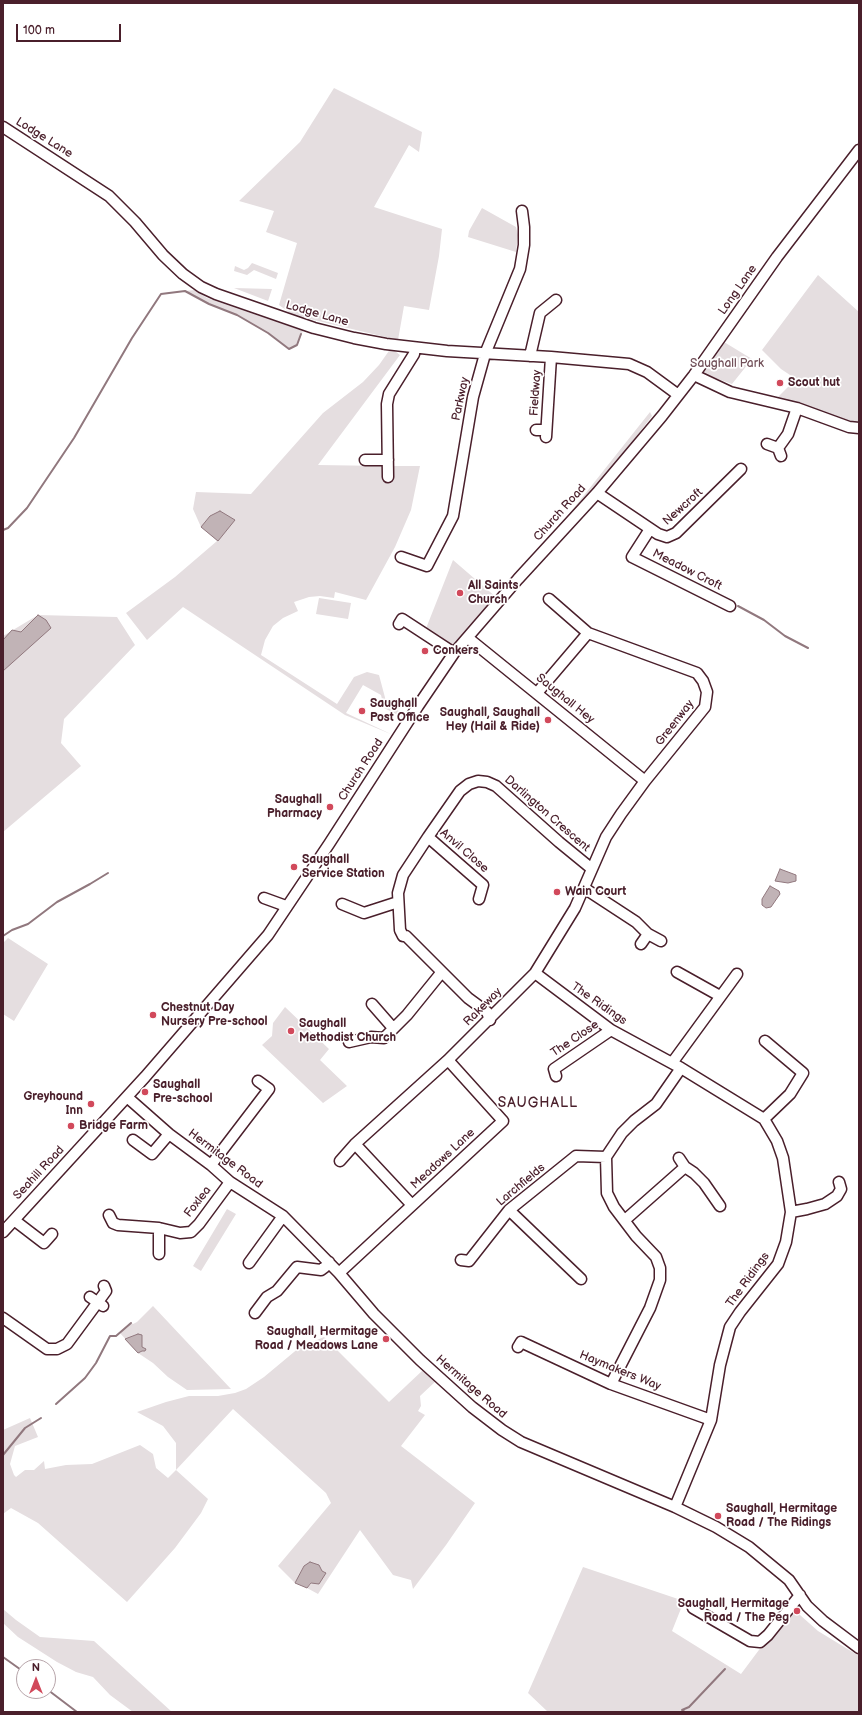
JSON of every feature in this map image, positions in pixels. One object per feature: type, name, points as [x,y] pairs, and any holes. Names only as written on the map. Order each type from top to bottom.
[{"type":"street","name":"Lodge Lane","points":[[3,127],[109,196],[135,222],[163,255],[183,274],[201,287],[230,300],[320,330],[359,339],[415,348],[629,364],[648,372],[677,394]]},
{"type":"street","name":"Long Lane","points":[[639,444],[677,394],[694,375],[777,257],[859,150]]},
{"type":"street","name":"Parkway","points":[[401,557],[427,566],[453,516],[473,398],[485,354],[520,269],[524,245],[522,211]]},
{"type":"street","points":[[530,356],[540,313],[556,300]]},
{"type":"street","points":[[388,477],[389,394],[414,354],[415,348]]},
{"type":"street","name":"Fieldway","points":[[536,430],[546,433],[551,357]]},
{"type":"street","points":[[694,375],[730,392],[797,408],[849,427],[859,428]]},
{"type":"street","points":[[767,444],[780,452],[797,408]]},
{"type":"street","name":"Church Road","points":[[126,1097],[205,1009],[268,935],[454,653],[639,444]]},
{"type":"street","points":[[365,460],[388,460]]},
{"type":"street","name":"Newcroft","points":[[597,493],[650,529],[667,538],[673,535],[741,470]]},
{"type":"street","name":"Meadow Croft","points":[[650,529],[629,556],[730,606]]},
{"type":"street","name":"Greenway","points":[[549,599],[588,633],[696,673],[703,681],[707,692],[705,707],[645,781],[610,832],[594,865]]},
{"type":"street","points":[[402,619],[454,653]]},
{"type":"street","points":[[537,693],[588,633]]},
{"type":"street","name":"Saughall Hey","points":[[468,638],[645,781]]},
{"type":"street","name":"Darlington Crescent","points":[[490,1020],[487,1012],[468,998],[441,973],[406,936],[403,936],[400,930],[398,893],[403,875],[428,837],[460,791],[469,784],[478,781],[487,782],[496,786],[559,842],[594,865]]},
{"type":"street","name":"Anvil Close","points":[[428,837],[487,882],[479,899]]},
{"type":"street","name":"Rakeway","points":[[340,1161],[355,1144],[490,1020],[535,974],[575,908],[594,865]]},
{"type":"street","points":[[584,888],[630,918],[648,934],[661,941]]},
{"type":"street","points":[[264,898],[286,906]]},
{"type":"street","points":[[342,904],[364,913],[398,902]]},
{"type":"street","points":[[641,944],[648,934]]},
{"type":"street","points":[[677,972],[689,975],[720,996]]},
{"type":"street","points":[[349,1042],[371,1037],[384,1038],[407,1015],[441,973]]},
{"type":"street","name":"The Ridings","points":[[535,974],[611,1030],[681,1068],[764,1119],[777,1141],[783,1158],[791,1212],[786,1242],[778,1264],[730,1327],[720,1365],[711,1420],[675,1507]]},
{"type":"street","points":[[672,1063],[737,974]]},
{"type":"street","points":[[372,1004],[392,1030]]},
{"type":"street","name":"The Close","points":[[552,1070],[611,1030]]},
{"type":"street","points":[[764,1119],[790,1094],[803,1073],[770,1041]]},
{"type":"street","name":"Meadows Lane","points":[[340,1273],[503,1121],[448,1060]]},
{"type":"street","points":[[611,1384],[650,1308],[660,1280],[660,1268],[656,1257],[636,1236],[607,1194],[606,1156],[622,1133],[634,1121],[656,1104],[681,1068]]},
{"type":"street","points":[[211,1165],[271,1092],[258,1081]]},
{"type":"street","name":"Hermitage Road","points":[[126,1097],[169,1134],[211,1165],[230,1182],[283,1216],[340,1273],[374,1314],[420,1360],[472,1407],[502,1430],[521,1442],[675,1507],[716,1527],[749,1547],[789,1580],[808,1606],[823,1621],[859,1648]]},
{"type":"street","name":"Seahill Road","points":[[3,1232],[126,1097]]},
{"type":"street","points":[[133,1140],[152,1154],[169,1134]]},
{"type":"street","points":[[355,1144],[412,1205]]},
{"type":"street","name":"Larchfields","points":[[468,1263],[509,1210],[576,1156],[606,1156]]},
{"type":"street","points":[[679,1158],[685,1167],[694,1173],[704,1183],[720,1206]]},
{"type":"street","points":[[625,1220],[685,1167]]},
{"type":"street","name":"Foxlea","points":[[110,1224],[128,1227],[159,1228],[180,1233],[191,1232],[199,1224],[230,1182]]},
{"type":"street","points":[[791,1212],[825,1204],[837,1196],[842,1187]]},
{"type":"street","points":[[509,1210],[581,1279]]},
{"type":"street","points":[[249,1263],[283,1216]]},
{"type":"street","points":[[14,1220],[44,1243],[52,1234]]},
{"type":"street","points":[[159,1228],[159,1254]]},
{"type":"street","points":[[256,1313],[267,1297],[277,1291],[297,1266],[321,1270],[329,1262]]},
{"type":"street","points":[[3,1318],[47,1349],[56,1349],[67,1344],[107,1290]]},
{"type":"street","name":"Haymakers Way","points":[[521,1342],[611,1384],[711,1420]]},
{"type":"street","points":[[694,1608],[750,1641],[760,1642],[768,1636],[800,1595]]},
{"type":"green space","points":[[334,88],[422,132],[419,152],[409,145],[374,207],[442,229],[439,256],[429,310],[404,306],[398,340],[293,315],[279,305],[297,243],[266,232],[274,211],[239,201],[300,142]]},
{"type":"green space","points":[[482,208],[516,227],[518,235],[516,252],[468,237],[469,231]]},
{"type":"green space","points":[[252,263],[278,273],[276,279],[254,270],[247,275],[234,271],[235,266],[244,270]]},
{"type":"green space","points":[[818,275],[859,312],[859,425],[778,397],[796,379],[781,369],[762,350]]},
{"type":"green space","points":[[234,288],[272,289],[268,301]]},
{"type":"green space","points":[[195,290],[207,298],[303,331],[297,345],[289,349],[268,333],[237,315],[209,304],[185,291]]},
{"type":"green space","name":"Saughall Park","points":[[724,342],[752,359],[732,384],[704,374],[702,370]]},
{"type":"green space","points":[[391,348],[400,355],[318,465],[383,466],[384,477],[393,466],[420,466],[411,510],[395,547],[366,600],[335,592],[334,598],[320,596],[309,597],[294,602],[298,611],[283,618],[273,626],[265,640],[261,655],[337,704],[354,677],[367,672],[379,675],[387,705],[405,714],[404,718],[384,708],[381,695],[363,685],[346,713],[393,735],[345,715],[183,607],[147,640],[126,613],[175,577],[217,541],[201,527],[193,509],[196,492],[251,494],[323,413],[363,382],[379,365]]},
{"type":"green space","points":[[650,412],[652,416],[636,437],[633,445],[562,526],[558,528]]},
{"type":"green space","points":[[453,560],[497,598],[454,649],[425,631]]},
{"type":"green space","points":[[319,598],[351,603],[348,619],[316,614]]},
{"type":"green space","points":[[38,615],[117,617],[135,645],[64,719],[61,743],[81,766],[3,832],[3,636]]},
{"type":"green space","points":[[8,938],[48,964],[14,1021],[3,1014],[3,943]]},
{"type":"green space","points":[[285,1007],[329,1049],[320,1060],[347,1086],[323,1103],[262,1045],[272,1036],[273,1023]]},
{"type":"green space","points":[[227,1209],[236,1214],[201,1271],[193,1266]]},
{"type":"green space","points":[[153,1306],[231,1389],[187,1390],[138,1353],[120,1333],[131,1323],[133,1324],[137,1322]]},
{"type":"green space","points":[[324,1337],[389,1402],[423,1370],[436,1381],[420,1396],[421,1406],[418,1411],[425,1415],[401,1446],[475,1503],[413,1589],[411,1580],[393,1575],[360,1530],[318,1594],[307,1588],[325,1572],[304,1566],[295,1583],[278,1566],[331,1503],[326,1493],[233,1409],[176,1470],[176,1443],[163,1426],[137,1412],[189,1396],[218,1396],[235,1393],[246,1389],[264,1377],[300,1347]]},
{"type":"green space","points":[[30,1418],[38,1437],[15,1446],[10,1464],[16,1477],[25,1470],[34,1470],[44,1461],[45,1469],[66,1465],[92,1464],[140,1445],[153,1454],[156,1468],[168,1478],[176,1470],[208,1499],[201,1513],[175,1548],[127,1602],[38,1523],[11,1508],[3,1514],[3,1430]]},
{"type":"green space","points":[[583,1567],[684,1601],[672,1631],[741,1674],[791,1607],[818,1631],[859,1656],[859,1712],[548,1712],[528,1693]]},
{"type":"green space","points":[[3,1609],[40,1637],[94,1641],[172,1712],[133,1712],[110,1695],[93,1677],[76,1672],[57,1662],[56,1659],[52,1659],[18,1637],[3,1623]]},
{"type":"shaded area","points":[[220,511],[235,520],[218,541],[201,527],[210,516]]},
{"type":"shaded area","points":[[38,615],[46,620],[51,628],[3,671],[3,640],[12,630],[21,632]]},
{"type":"shaded area","points":[[780,869],[796,875],[796,881],[788,883],[775,881]]},
{"type":"shaded area","points":[[770,886],[779,891],[780,894],[771,907],[766,908],[762,905],[762,899]]},
{"type":"shaded area","points":[[138,1334],[142,1335],[142,1347],[146,1349],[145,1351],[138,1353],[125,1339]]},
{"type":"shaded area","points":[[310,1562],[319,1565],[322,1571],[326,1573],[319,1584],[311,1583],[307,1588],[295,1583],[304,1566]]},
{"type":"waterway","points":[[3,530],[8,528],[27,508],[74,438],[132,338],[161,294],[185,291],[209,304],[237,315],[268,333],[289,349],[297,345],[301,334]]},
{"type":"waterway","points":[[738,606],[764,620],[785,636],[808,648]]},
{"type":"waterway","points":[[3,936],[12,930],[28,924],[57,902],[108,873]]},
{"type":"waterway","points":[[56,1404],[85,1378],[96,1363],[110,1336],[116,1336],[131,1323]]},
{"type":"waterway","points":[[3,1455],[25,1428],[41,1418]]},
{"type":"waterway","points":[[3,1657],[16,1666]]},
{"type":"waterway","points":[[685,1712],[682,1710],[689,1707],[725,1669]]},
{"type":"waterway","points":[[56,1696],[77,1712]]},
{"type":"place","name":"Scout hut","points":[[780,383]]},
{"type":"place","name":"All Saints Church","points":[[460,593]]},
{"type":"place","name":"Conkers","points":[[425,651]]},
{"type":"place","name":"Saughall Post Office","points":[[362,711]]},
{"type":"place","name":"Saughall, Saughall Hey (Hail & Ride)","points":[[548,720]]},
{"type":"place","name":"Saughall Pharmacy","points":[[330,807]]},
{"type":"place","name":"Saughall Service Station","points":[[294,867]]},
{"type":"place","name":"Wain Court","points":[[557,892]]},
{"type":"place","name":"Chestnut Day Nursery Pre-school","points":[[153,1015]]},
{"type":"place","name":"Saughall Methodist Church","points":[[291,1031]]},
{"type":"place","name":"Saughall Pre-school","points":[[145,1092]]},
{"type":"place","name":"Greyhound Inn","points":[[91,1104]]},
{"type":"place","name":"Bridge Farm","points":[[71,1126]]},
{"type":"place","name":"Saughall, Hermitage Road / Meadows Lane","points":[[386,1339]]},
{"type":"place","name":"Saughall, Hermitage Road / The Ridings","points":[[718,1516]]},
{"type":"place","name":"Saughall, Hermitage Road / The Peg","points":[[797,1611]]},
{"type":"district","name":"SAUGHALL","points":[[538,1103]]}]
